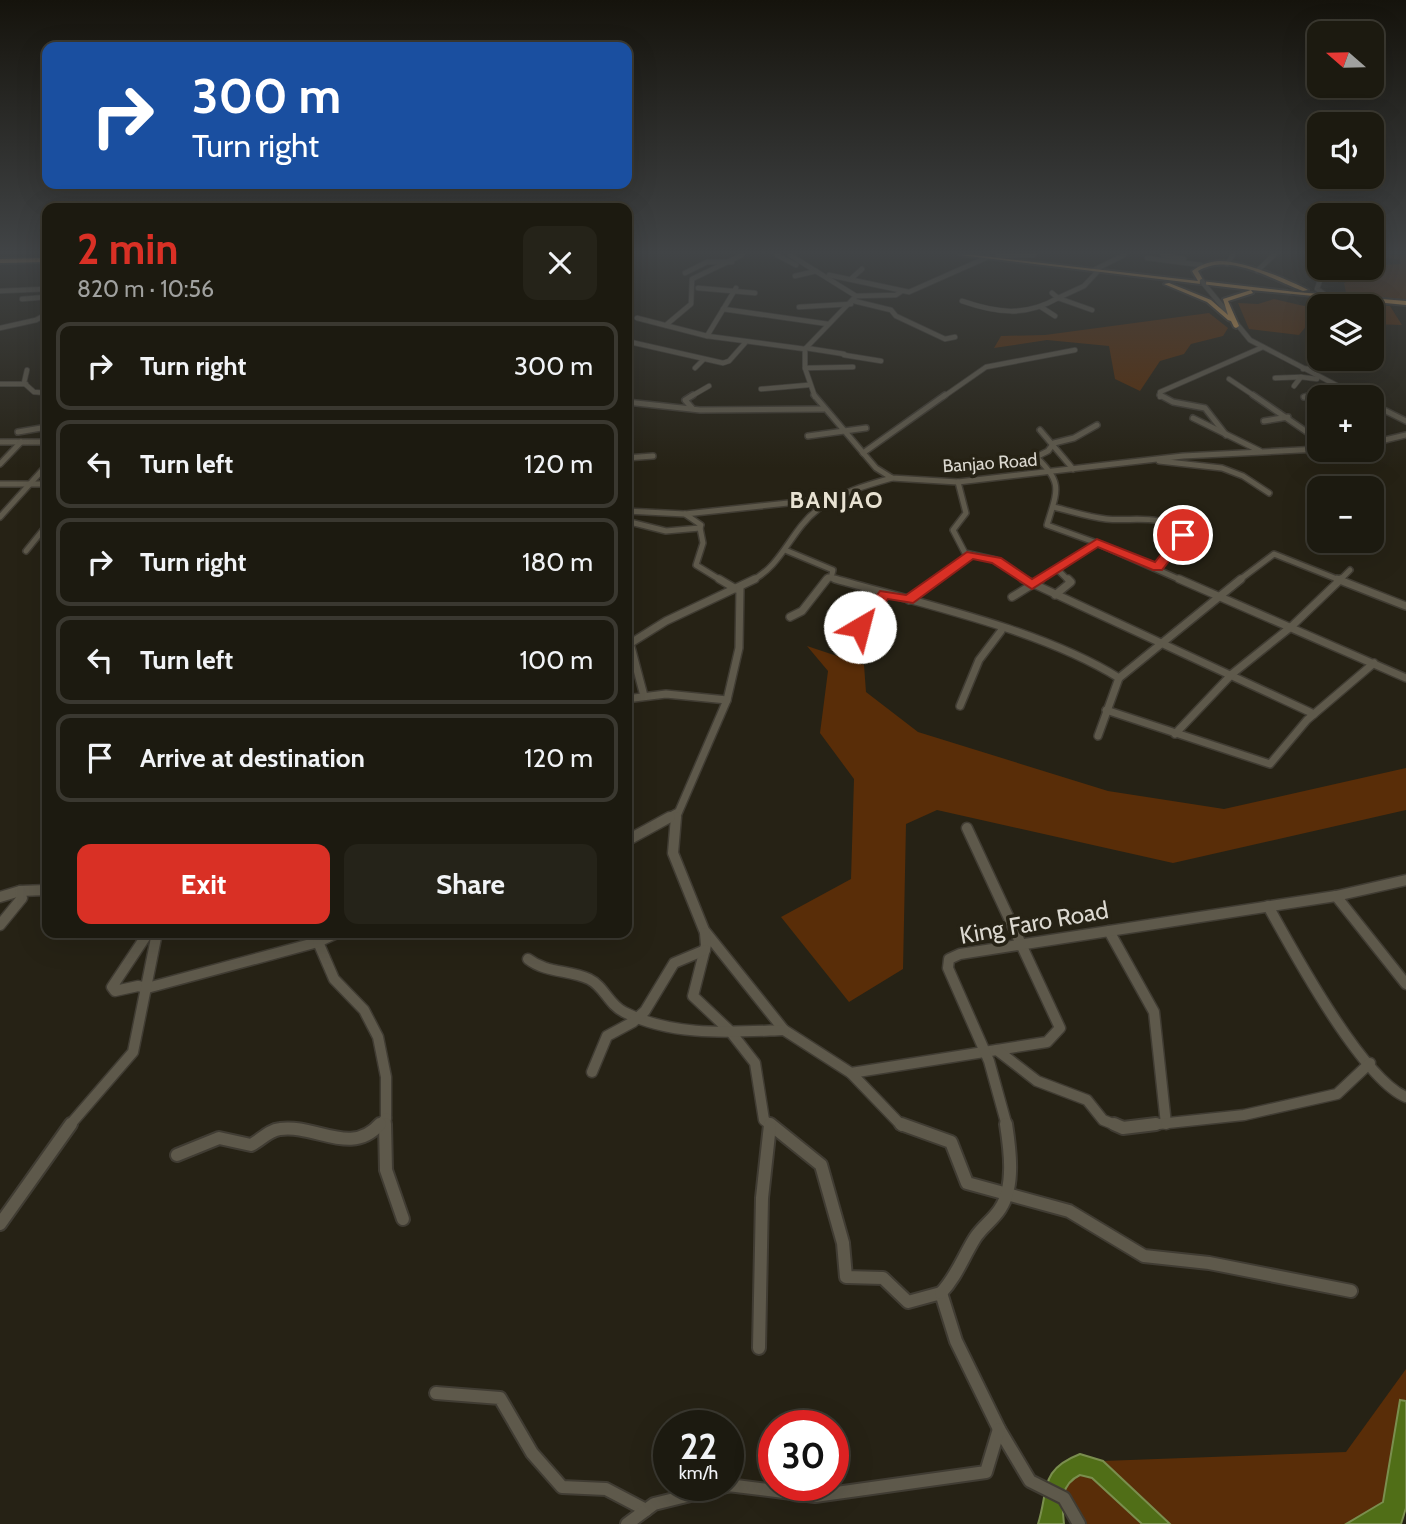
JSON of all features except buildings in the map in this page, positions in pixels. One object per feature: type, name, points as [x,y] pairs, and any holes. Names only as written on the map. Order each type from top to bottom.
[{"type":"street","points":[[670,326],[707,336],[881,361]]},
{"type":"street","points":[[707,336],[713,326]]},
{"type":"street","points":[[826,326],[805,349],[808,385],[824,410],[876,468],[892,478]]},
{"type":"street","points":[[918,326],[945,339],[955,337]]},
{"type":"street","points":[[1236,326],[1263,348],[1334,385]]},
{"type":"street","points":[[632,342],[703,360],[729,361],[745,342]]},
{"type":"street","points":[[1226,435],[1214,414],[1200,404],[1171,402],[1160,398],[1160,392],[1263,348]]},
{"type":"street","points":[[863,453],[986,367],[1075,350]]},
{"type":"street","points":[[695,368],[703,360]]},
{"type":"street","points":[[805,368],[853,367]]},
{"type":"street","points":[[1303,369],[1307,369]]},
{"type":"street","points":[[26,384],[27,370]]},
{"type":"street","points":[[1275,378],[1301,377],[1330,383]]},
{"type":"street","points":[[1294,386],[1301,377]]},
{"type":"street","points":[[1229,379],[1307,431]]},
{"type":"street","points":[[0,384],[26,384],[34,392],[42,393]]},
{"type":"street","points":[[761,389],[808,385]]},
{"type":"street","points":[[694,409],[685,400],[709,386]]},
{"type":"street","points":[[632,403],[657,408],[824,410]]},
{"type":"street","points":[[691,416],[694,409]]},
{"type":"street","points":[[1384,410],[1406,421]]},
{"type":"street","points":[[1264,421],[1288,417]]},
{"type":"street","points":[[1193,418],[1262,452]]},
{"type":"street","points":[[1097,425],[1074,438],[1054,443],[1048,451],[1036,457],[1052,472],[1058,487],[1047,525],[1097,542],[1406,678]]},
{"type":"street","points":[[18,432],[42,428]]},
{"type":"street","points":[[808,436],[866,428]]},
{"type":"street","points":[[1041,430],[1073,470]]},
{"type":"street","points":[[1384,440],[1406,435]]},
{"type":"street","points":[[0,442],[42,442]]},
{"type":"street","points":[[0,464],[21,442]]},
{"type":"street","name":"Banjao Road","points":[[632,642],[666,621],[766,573],[816,510],[861,486],[892,478],[958,482],[1156,460],[1307,450]]},
{"type":"street","points":[[632,458],[664,459]]},
{"type":"street","points":[[1156,460],[1170,465],[1215,466],[1243,475],[1269,493]]},
{"type":"street","points":[[0,517],[42,470]]},
{"type":"street","points":[[958,482],[966,513],[953,530],[965,553],[996,560],[1032,585],[1232,674],[1314,714]]},
{"type":"street","points":[[0,484],[42,484]]},
{"type":"street","points":[[632,511],[685,514],[817,500],[831,503]]},
{"type":"street","points":[[1053,507],[1107,519],[1156,518],[1178,528],[1183,535],[1157,568]]},
{"type":"street","points":[[685,514],[701,525],[704,536],[704,552],[696,565],[738,588],[739,648],[727,701],[712,740],[676,813],[673,852],[704,930],[784,1030],[851,1073],[904,1128],[951,1142],[967,1183],[1069,1211],[1144,1256],[1209,1263],[1351,1291]]},
{"type":"street","points":[[632,522],[666,531],[700,528]]},
{"type":"street","points":[[26,551],[42,530]]},
{"type":"street","points":[[1012,597],[1058,570],[1097,542]]},
{"type":"street","points":[[785,550],[833,570],[831,578]]},
{"type":"street","points":[[1098,736],[1119,678],[1219,595],[1274,554],[1406,606]]},
{"type":"street","points":[[909,600],[971,555]]},
{"type":"street","points":[[1055,595],[1071,582],[1058,570]]},
{"type":"street","points":[[1175,734],[1232,674],[1292,626],[1350,570]]},
{"type":"street","points":[[790,618],[802,611],[828,577],[909,600],[1087,659],[1119,678]]},
{"type":"street","points":[[852,633],[885,594]]},
{"type":"street","points":[[960,706],[979,660],[1001,631]]},
{"type":"street","points":[[632,658],[644,696]]},
{"type":"street","points":[[1106,710],[1270,764],[1314,714],[1374,663]]},
{"type":"street","points":[[632,698],[666,694],[727,701]]},
{"type":"street","points":[[632,838],[676,813]]},
{"type":"street","points":[[851,1073],[1047,1042],[1060,1028],[1024,944],[967,828]]},
{"type":"street","name":"King Faro Road","points":[[941,1293],[959,1274],[975,1237],[994,1220],[1007,1194],[1009,1134],[992,1050],[953,980],[949,959],[960,954],[1336,896],[1406,880]]},
{"type":"street","points":[[0,897],[20,891],[42,890]]},
{"type":"street","points":[[0,925],[22,898],[20,891]]},
{"type":"street","points":[[1336,896],[1406,984]]},
{"type":"street","points":[[1268,906],[1306,973],[1370,1063],[1375,1075],[1394,1092],[1406,1097]]},
{"type":"street","points":[[704,930],[705,950],[694,996],[730,1031],[755,1063],[764,1120],[821,1165],[843,1243],[846,1277],[883,1278],[908,1302],[941,1293],[956,1341],[999,1429],[1030,1481],[1064,1498],[1079,1524]]},
{"type":"street","points":[[1109,931],[1154,1012],[1166,1124]]},
{"type":"street","points":[[145,938],[112,987],[115,991],[138,986],[147,988],[326,938]]},
{"type":"street","points":[[0,1224],[70,1125],[133,1052],[155,938]]},
{"type":"street","points":[[318,942],[324,963],[339,986],[365,1011],[378,1038],[386,1074],[386,1118],[381,1146],[387,1184],[403,1219]]},
{"type":"street","points":[[592,1072],[607,1036],[637,1018],[664,984],[674,963],[705,950]]},
{"type":"street","points":[[528,959],[537,967],[593,981],[620,1010],[663,1026],[730,1031],[784,1030]]},
{"type":"street","points":[[992,1050],[1037,1081],[1087,1100],[1103,1120],[1123,1128],[1244,1115],[1337,1094],[1370,1063]]},
{"type":"street","points":[[177,1155],[219,1137],[232,1138],[246,1146],[257,1144],[269,1131],[282,1128],[344,1140],[367,1136],[386,1118]]},
{"type":"street","points":[[760,1348],[757,1322],[762,1198],[770,1125]]},
{"type":"street","points":[[436,1393],[500,1398],[532,1453],[562,1487],[589,1484],[607,1487],[646,1510]]},
{"type":"street","points":[[744,1485],[815,1496],[986,1472],[999,1429]]},
{"type":"street","points":[[627,1524],[654,1504],[666,1501]]},
{"type":"shaded area","points":[[1111,326],[1228,328],[1223,336],[1191,344],[1184,354],[1160,361],[1140,391],[1115,379],[1109,346],[1047,340],[994,348],[1001,336],[1045,335]]},
{"type":"shaded area","points":[[1248,326],[1306,326],[1299,335],[1249,329]]},
{"type":"shaded area","points":[[807,646],[864,665],[866,692],[918,732],[1108,791],[1224,809],[1406,768],[1406,810],[1173,863],[937,810],[906,824],[903,969],[849,1002],[781,917],[851,879],[854,779],[820,733],[828,671]]},
{"type":"shaded area","points":[[1406,1369],[1406,1401],[1400,1400],[1383,1502],[1346,1524],[1170,1524],[1103,1461],[1346,1452]]},
{"type":"shaded area","points":[[1400,1400],[1406,1401],[1406,1508],[1401,1524],[1346,1524],[1383,1502]]},
{"type":"shaded area","points":[[1080,1454],[1103,1461],[1170,1524],[1142,1524],[1092,1478],[1080,1475],[1068,1484],[1063,1496],[1064,1524],[1038,1524],[1045,1491],[1052,1474],[1067,1460]]},
{"type":"shaded area","points":[[1080,1475],[1092,1478],[1142,1524],[1084,1524],[1063,1492],[1068,1483]]},
{"type":"district","name":"BANJAO","points":[[837,500]]},
{"type":"route","points":[[860,627],[885,594],[909,600],[971,555],[996,560],[1032,585],[1097,542],[1157,568],[1183,535]]}]
